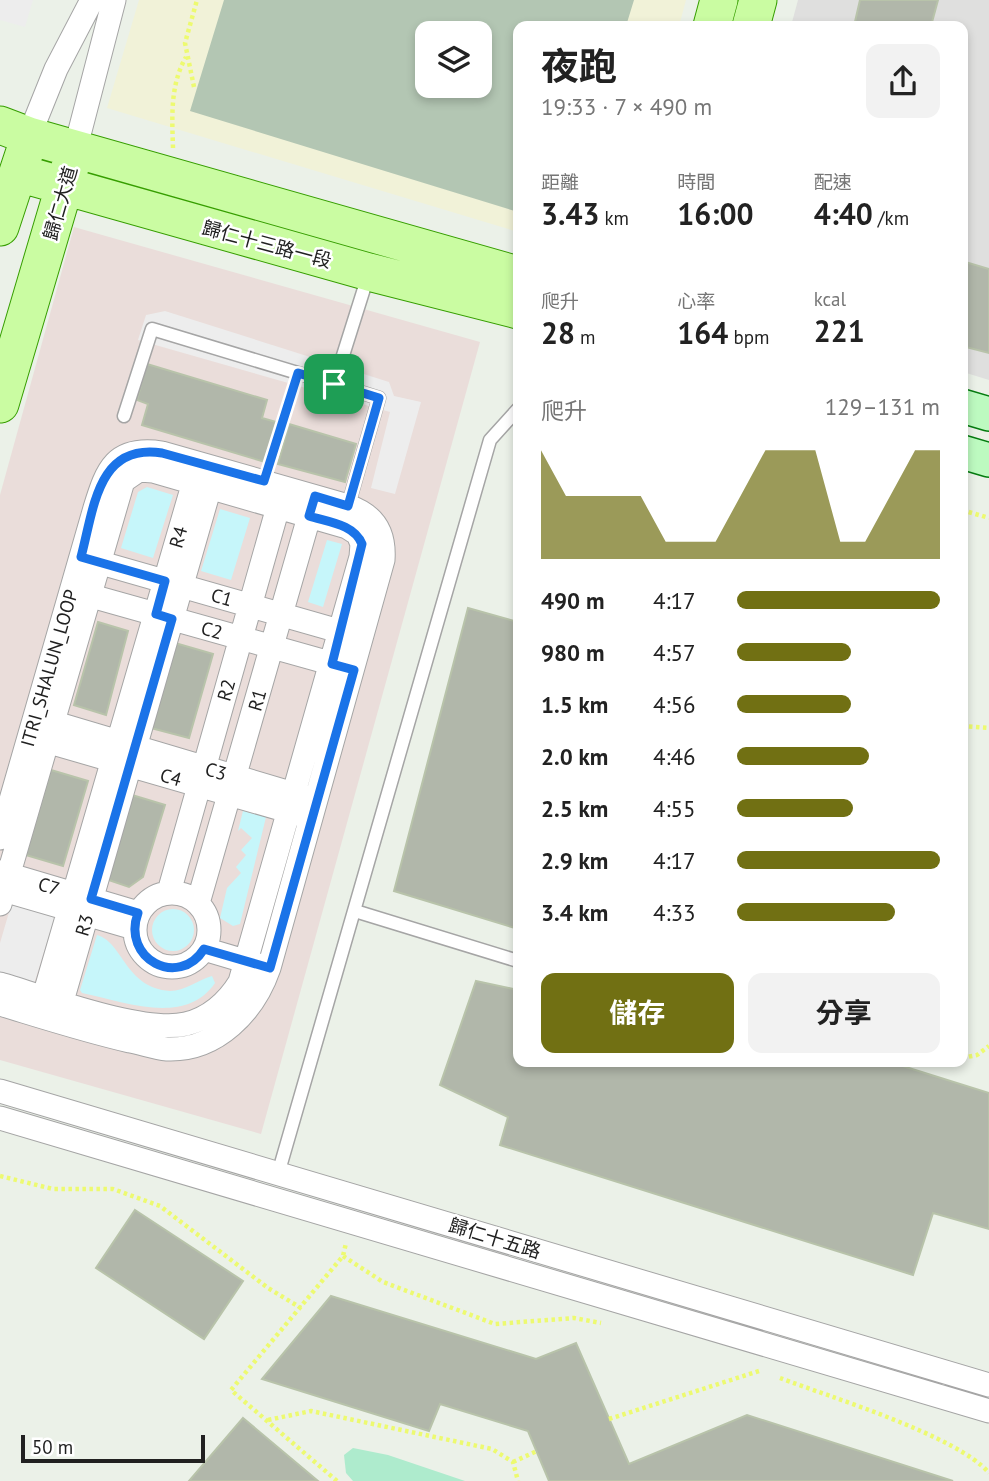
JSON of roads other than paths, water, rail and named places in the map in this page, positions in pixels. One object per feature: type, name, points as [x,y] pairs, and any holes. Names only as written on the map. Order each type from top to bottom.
[{"type":"main road","points":[[713,21],[719,0]]},
{"type":"main road","points":[[752,21],[758,0]]},
{"type":"main road","name":"歸仁十三路一段","points":[[15,131],[513,274]]},
{"type":"main road","points":[[0,227],[15,131]]},
{"type":"main road","name":"歸仁大道","points":[[0,404],[75,150]]},
{"type":"main road","name":"歸仁十三路一段","points":[[9,170],[64,188],[369,272],[513,309]]},
{"type":"street","points":[[15,131],[56,68],[92,0]]},
{"type":"street","name":"歸仁大道","points":[[75,150],[114,0]]},
{"type":"street","points":[[968,408],[989,414]]},
{"type":"street","name":"ITRI_SHALUN_LOOP","points":[[3,886],[41,730],[90,559],[103,481],[118,460],[130,453],[146,450],[205,475],[275,491],[312,506],[358,534],[362,544],[352,634]]},
{"type":"street","points":[[968,454],[989,460]]},
{"type":"street","name":"R3","points":[[80,904],[205,475]]},
{"type":"street","name":"R2","points":[[169,892],[250,605],[275,491]]},
{"type":"street","name":"ITRI_SHALUN_LOOP","points":[[0,984],[50,1009],[167,1049],[201,1044],[226,1030],[248,1010],[262,989],[314,810],[352,634],[383,560],[383,538],[372,519],[348,506],[312,506]]},
{"type":"street","name":"R1","points":[[198,903],[312,506]]},
{"type":"street","name":"C1","points":[[90,559],[352,634]]},
{"type":"street","name":"C2","points":[[80,593],[343,667]]},
{"type":"street","name":"ITRI_SHALUN_LOOP","points":[[0,1004],[164,1026],[185,1024],[205,1017],[230,998],[240,982],[292,803],[343,667]]},
{"type":"street","name":"ITRI_SHALUN_LOOP","points":[[0,838],[41,730]]},
{"type":"street","name":"C3","points":[[41,730],[201,776]]},
{"type":"street","name":"C4","points":[[201,776],[292,803]]},
{"type":"street","points":[[292,803],[314,810]]},
{"type":"street","points":[[3,886],[80,904],[136,921]]},
{"type":"street","points":[[169,892],[179,893],[198,903],[205,912],[207,941],[191,963],[180,967],[157,965],[139,950],[136,921],[151,899],[169,892]]},
{"type":"street","points":[[50,1009],[80,904]]},
{"type":"street","points":[[207,941],[272,961]]},
{"type":"street","name":"歸仁十五路","points":[[0,1091],[989,1385]]},
{"type":"street","name":"歸仁十五路","points":[[0,1118],[989,1411]]},
{"type":"lane","points":[[334,384],[369,272]]},
{"type":"lane","points":[[124,416],[152,329],[379,398],[348,506]]},
{"type":"lane","points":[[278,1174],[490,440],[513,415]]},
{"type":"lane","points":[[355,911],[513,959]]}]
